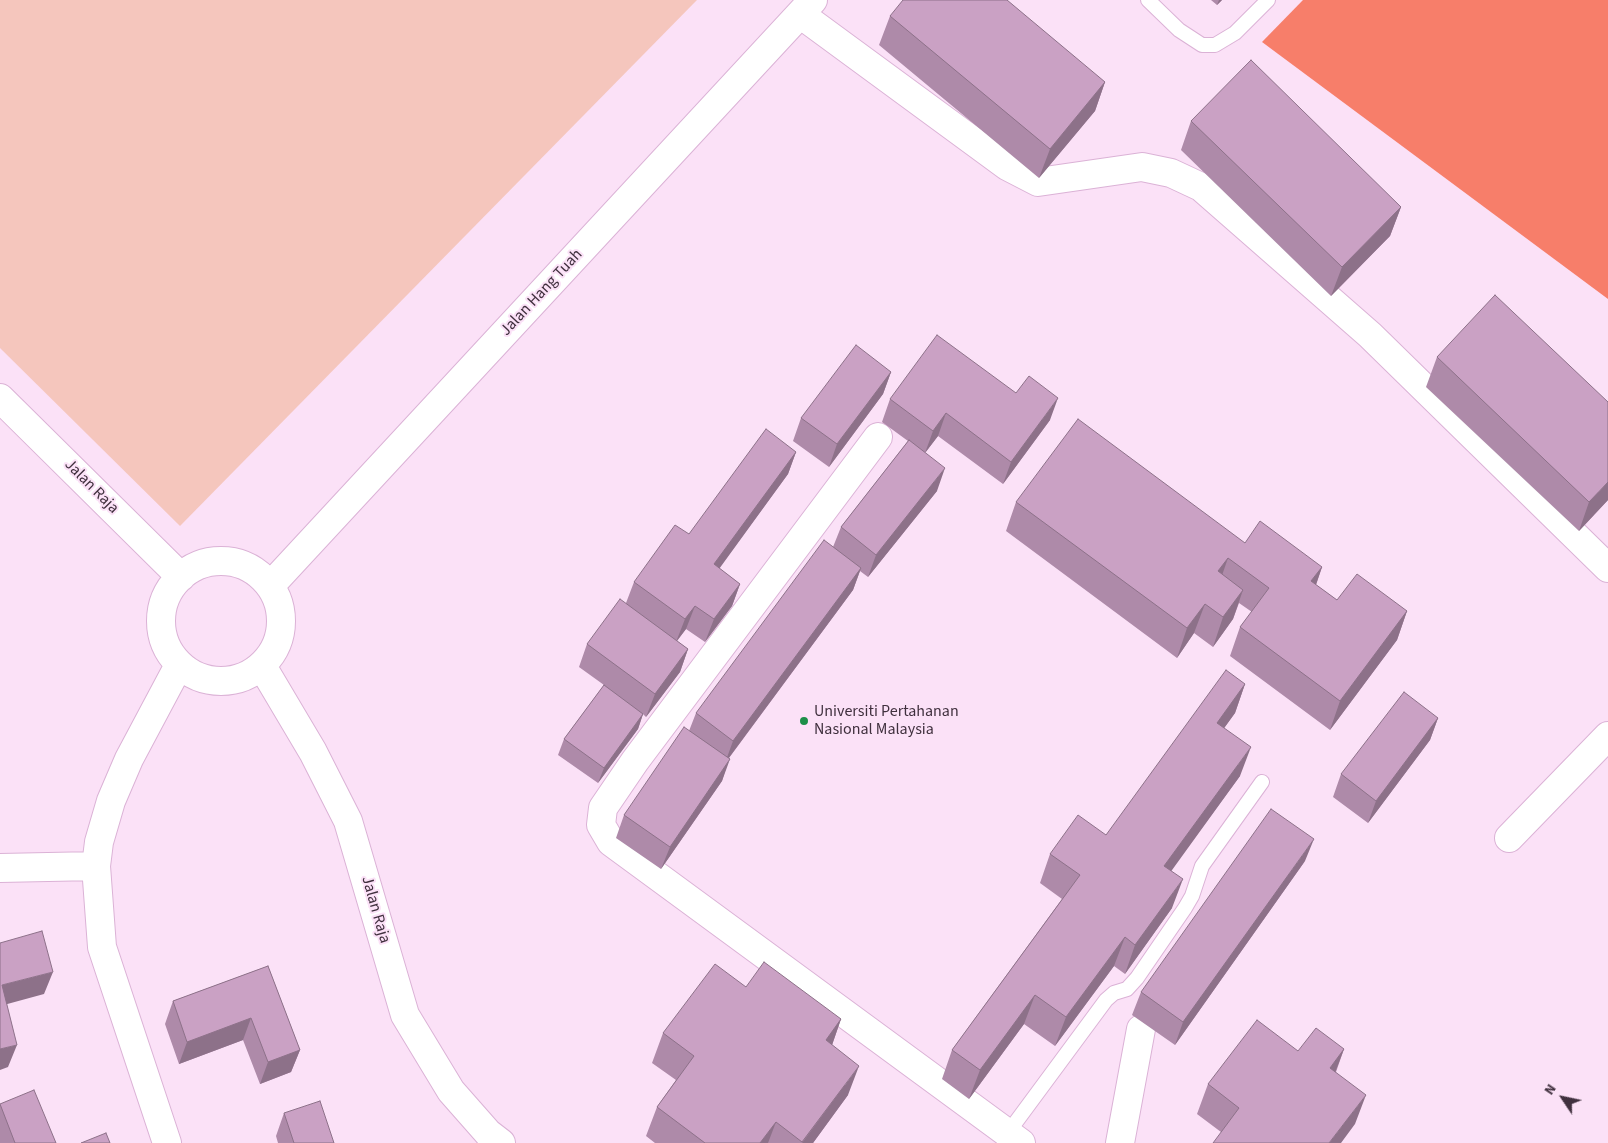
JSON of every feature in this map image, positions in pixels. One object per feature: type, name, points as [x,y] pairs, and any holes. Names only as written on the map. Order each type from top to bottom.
[{"type":"street","points":[[806,7],[1007,166],[1038,182],[1142,167],[1171,173],[1201,187],[1370,335],[1608,568]]},
{"type":"street","name":"Jalan Hang Tuah","points":[[270,586],[806,7]]},
{"type":"street","name":"Jalan Raja","points":[[0,398],[181,577]]},
{"type":"street","points":[[878,437],[635,761],[603,808],[601,825],[611,842],[1014,1138]]},
{"type":"street","points":[[218,561],[238,563],[256,572],[270,586],[280,606],[281,628],[275,648],[262,666],[247,676],[230,681],[211,681],[194,675],[179,665],[168,649],[162,630],[162,611],[169,592],[181,577],[198,566],[218,561]]},
{"type":"street","points":[[167,1143],[102,947],[96,866],[99,842],[111,801],[129,759],[179,665]]},
{"type":"street","name":"Jalan Raja","points":[[262,666],[313,752],[348,820],[405,1015],[451,1091],[488,1133],[501,1143]]},
{"type":"street","points":[[1509,838],[1608,736]]},
{"type":"street","points":[[0,868],[96,866]]},
{"type":"street","points":[[1120,1143],[1141,1029]]},
{"type":"lane","points":[[1148,0],[1179,30],[1202,45],[1215,45],[1235,33],[1268,0]]},
{"type":"lane","points":[[1014,1138],[1106,1000],[1114,993],[1127,989],[1137,978],[1192,896],[1202,866],[1262,782]]},
{"type":"shaded area","points":[[0,0],[697,0],[180,526],[0,348]]},
{"type":"shaded area","points":[[1303,0],[1608,0],[1608,299],[1262,42]]},
{"type":"building","points":[[903,0],[1007,0],[1105,82],[1050,149],[890,16]]},
{"type":"building","points":[[1251,60],[1401,207],[1342,267],[1191,121]]},
{"type":"building","points":[[1495,295],[1608,402],[1608,482],[1589,502],[1437,357]]},
{"type":"building","points":[[937,335],[1016,393],[1029,376],[1058,398],[1011,462],[946,413],[933,431],[890,399]]},
{"type":"building","points":[[856,345],[891,372],[837,444],[801,418]]},
{"type":"building","points":[[1078,419],[1245,543],[1260,521],[1322,567],[1311,581],[1337,600],[1357,574],[1407,611],[1340,701],[1240,627],[1269,588],[1228,558],[1218,571],[1243,590],[1223,617],[1205,604],[1187,628],[1016,502]]},
{"type":"building","points":[[766,429],[796,452],[714,564],[740,584],[714,619],[695,606],[685,619],[634,582],[675,525],[689,534]]},
{"type":"building","points":[[909,440],[945,468],[876,555],[841,527]]},
{"type":"building","points":[[824,540],[861,568],[733,741],[696,713]]},
{"type":"building","points":[[620,599],[688,649],[655,694],[587,644]]},
{"type":"building","points":[[1226,670],[1245,684],[1217,723],[1251,747],[1164,866],[1183,879],[1135,945],[1125,937],[1066,1017],[1035,995],[980,1070],[952,1050],[1080,875],[1050,854],[1078,815],[1106,835]]},
{"type":"building","points":[[604,685],[643,714],[604,768],[564,739]]},
{"type":"building","points":[[1404,692],[1438,718],[1376,801],[1341,774]]},
{"type":"building","points":[[684,727],[730,759],[670,847],[624,815]]},
{"type":"building","points":[[1271,809],[1314,839],[1183,1022],[1141,992]]},
{"type":"building","points":[[42,931],[53,972],[2,985],[17,1045],[0,1049],[0,943]]},
{"type":"building","points":[[764,962],[841,1019],[826,1040],[859,1066],[802,1142],[776,1122],[760,1143],[705,1143],[657,1107],[694,1056],[663,1033],[715,964],[746,987]]},
{"type":"building","points":[[268,966],[300,1050],[268,1062],[251,1018],[187,1042],[173,1001]]},
{"type":"building","points":[[1257,1020],[1298,1051],[1316,1028],[1344,1049],[1330,1068],[1366,1095],[1329,1143],[1213,1143],[1239,1108],[1208,1084]]},
{"type":"building","points":[[34,1090],[56,1143],[15,1143],[0,1104]]},
{"type":"building","points":[[320,1101],[334,1143],[294,1143],[284,1113]]},
{"type":"building","points":[[106,1133],[110,1143],[81,1143]]},
{"type":"place","name":"Universiti Pertahanan Nasional Malaysia","points":[[804,721]]}]
